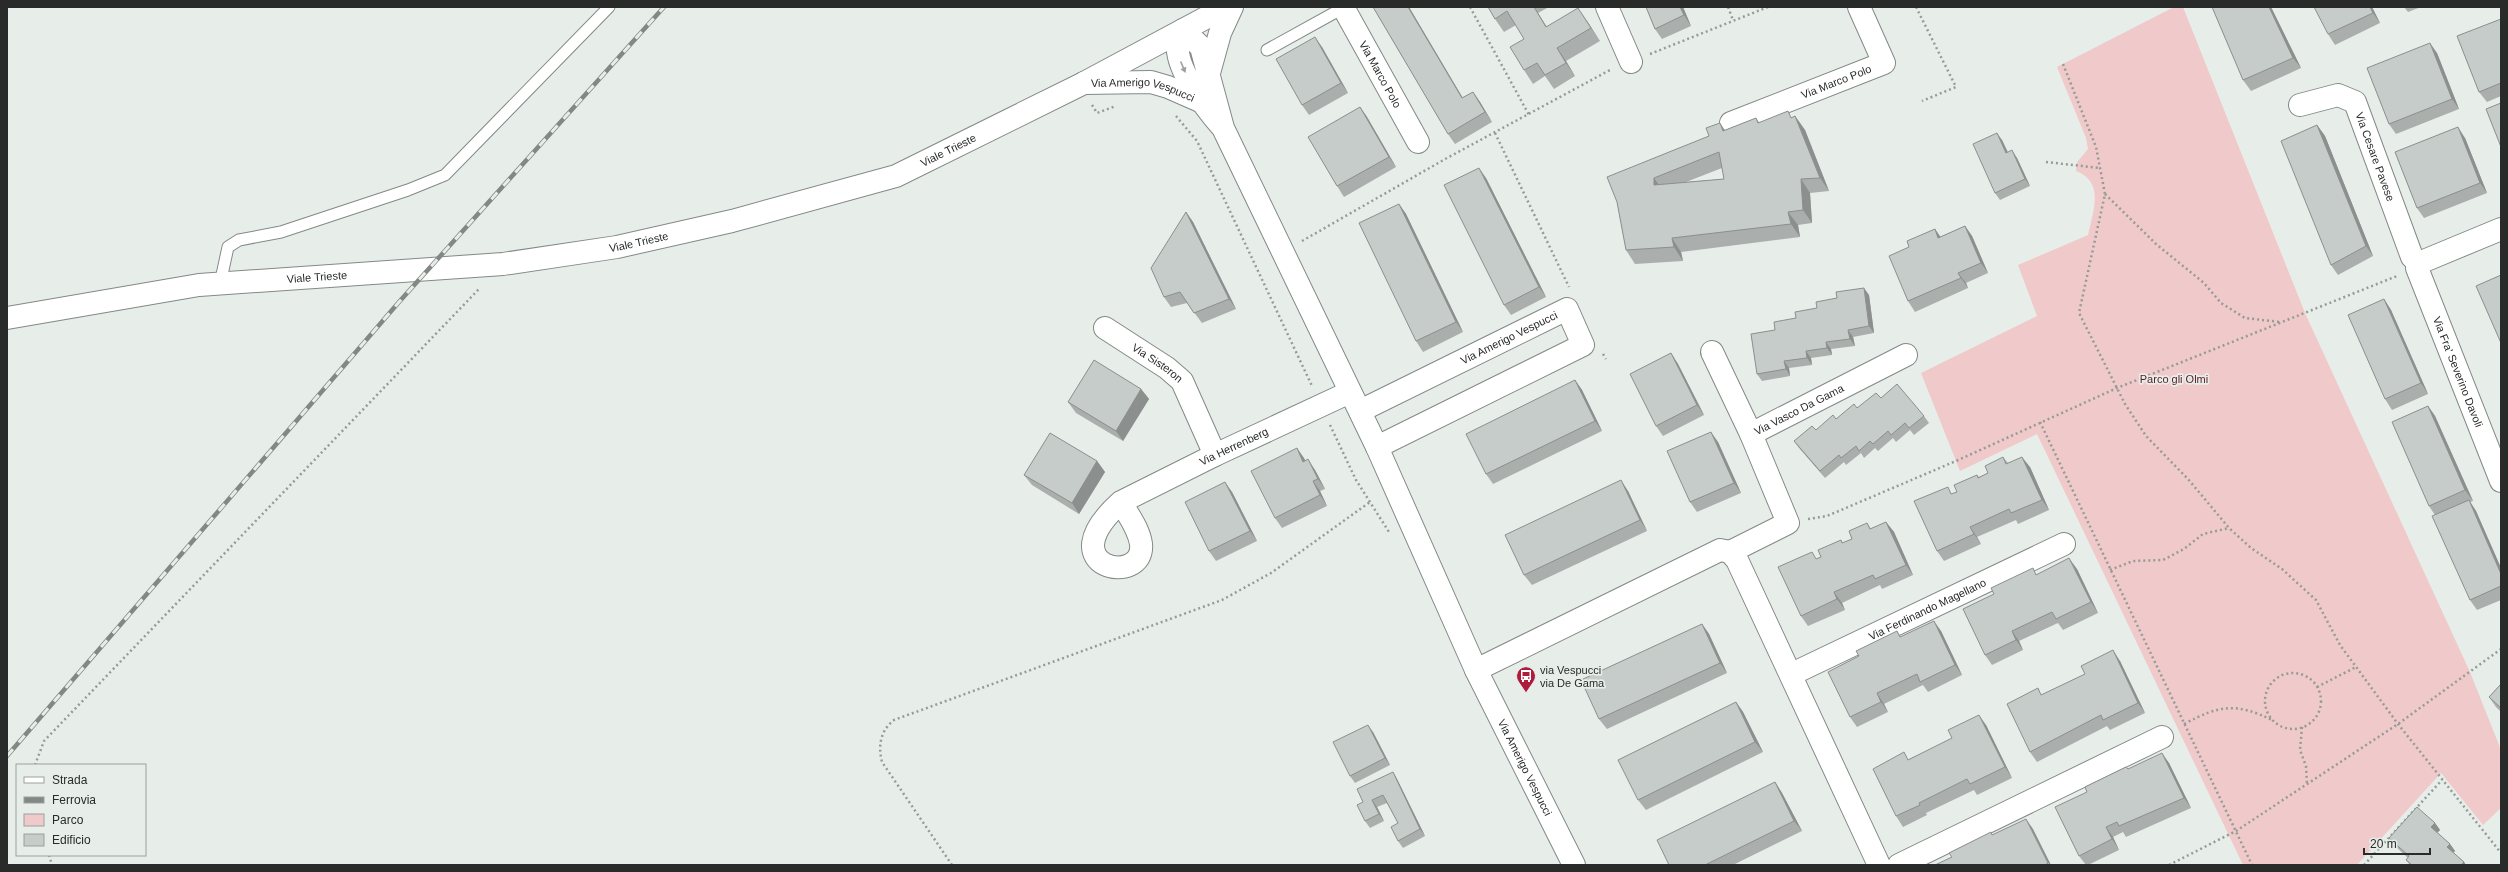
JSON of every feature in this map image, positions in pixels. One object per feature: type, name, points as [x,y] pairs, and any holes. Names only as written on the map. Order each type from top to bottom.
[{"type":"street","name":"Viale Trieste","points":[[7,318],[199,285],[503,264],[640,242],[732,221],[896,176],[1081,84],[1226,7]]},
{"type":"street","points":[[1208,73],[1220,32],[1232,7]]},
{"type":"street","name":"Via Marco Polo","points":[[1343,7],[1418,142]]},
{"type":"street","points":[[1607,7],[1631,62]]},
{"type":"street","name":"Via Marco Polo","points":[[1731,123],[1884,63],[1859,7]]},
{"type":"street","name":"Via Amerigo Vespucci","points":[[1223,128],[1200,101],[1181,63],[1178,46],[1183,30],[1201,48],[1223,128],[1284,251],[1377,447],[1476,670],[1574,865]]},
{"type":"street","name":"Via Amerigo Vespucci","points":[[1081,84],[1150,82],[1168,87],[1200,101]]},
{"type":"street","name":"Via Cesare Pavese","points":[[2300,105],[2338,95],[2355,102],[2412,257],[2418,266]]},
{"type":"street","points":[[2418,266],[2501,229]]},
{"type":"street","name":"Via Fra' Severino Davoli","points":[[2418,266],[2501,481]]},
{"type":"street","name":"Via Amerigo Vespucci","points":[[1360,411],[1567,309],[1583,345],[1377,447]]},
{"type":"street","name":"Via Sisteron","points":[[1105,328],[1167,368],[1182,381],[1215,455]]},
{"type":"street","points":[[1712,352],[1751,434]]},
{"type":"street","name":"Via Vasco Da Gama","points":[[1788,523],[1751,434],[1906,355]]},
{"type":"street","name":"Via Herrenberg","points":[[1121,502],[1215,455],[1350,392]]},
{"type":"street","points":[[1730,552],[1788,523]]},
{"type":"street","name":"Via Ferdinando Magellano","points":[[1792,674],[2064,544]]},
{"type":"street","points":[[1476,670],[1720,550],[1730,552],[1737,560],[1792,674],[1879,865]]},
{"type":"street","points":[[1899,865],[2162,737]]},
{"type":"lane","points":[[220,284],[228,247],[239,240],[281,232],[408,190],[445,175],[609,7]]},
{"type":"lane","points":[[1267,50],[1343,7]]},
{"type":"path","points":[[1470,7],[1529,115]]},
{"type":"path","points":[[1728,7],[1733,20]]},
{"type":"path","points":[[1284,251],[1495,133],[1612,70],[1768,7]]},
{"type":"path","points":[[1916,7],[1956,87],[1922,101]]},
{"type":"path","points":[[2063,64],[2096,148],[2104,194],[2079,313],[2117,388],[2146,436],[2188,479],[2229,528],[2251,548],[2282,569],[2316,600],[2340,645],[2356,667],[2398,724],[2501,853]]},
{"type":"path","points":[[1081,84],[1098,113],[1122,104]]},
{"type":"path","points":[[1171,112],[1181,120],[1197,141],[1356,480],[1391,535]]},
{"type":"path","points":[[1495,133],[1570,289]]},
{"type":"path","points":[[2046,162],[2100,168]]},
{"type":"path","points":[[2104,194],[2156,244],[2204,283],[2222,303],[2245,318],[2280,322]]},
{"type":"path","points":[[35,764],[44,741],[503,264]]},
{"type":"path","points":[[1788,523],[1827,516],[1956,461],[2117,388],[2418,266]]},
{"type":"path","points":[[1602,352],[1606,359]]},
{"type":"path","points":[[2040,422],[2252,865]]},
{"type":"path","points":[[952,865],[882,762],[878,748],[887,725],[894,720],[1222,600],[1271,573],[1370,502]]},
{"type":"path","points":[[2110,570],[2133,561],[2164,560],[2184,549],[2203,534],[2229,528]]},
{"type":"path","points":[[2169,865],[2236,831],[2398,724],[2501,650]]},
{"type":"path","points":[[2317,686],[2356,667]]},
{"type":"path","points":[[2184,724],[2211,710],[2232,707],[2261,714],[2274,721],[2292,729],[2302,727],[2314,719],[2319,711],[2320,692],[2312,679],[2298,672],[2284,674],[2277,678],[2268,689],[2265,699],[2266,708],[2274,721]]},
{"type":"path","points":[[2302,727],[2300,750],[2307,772],[2307,785]]},
{"type":"path","points":[[2364,865],[2442,780]]},
{"type":"green space","name":"Parco gli Olmi","points":[[2174,7],[2183,7],[2305,313],[2470,672],[2501,750],[2501,808],[2483,825],[2441,773],[2357,865],[2243,865],[2037,434],[1960,471],[1921,373],[2037,316],[2018,265],[2088,235],[2095,198],[2091,182],[2085,176],[2076,171],[2077,162],[2088,149],[2086,138],[2057,67]]},
{"type":"building","points":[[1373,7],[1408,7],[1462,98],[1473,92],[1485,112],[1448,134]]},
{"type":"building","points":[[1488,7],[1534,7],[1546,27],[1578,8],[1591,28],[1557,48],[1566,63],[1545,75],[1537,63],[1524,70],[1510,47],[1524,39],[1507,11],[1495,19]]},
{"type":"building","points":[[1646,7],[1680,7],[1684,15],[1655,29]]},
{"type":"building","points":[[2212,7],[2269,7],[2293,58],[2243,80]]},
{"type":"building","points":[[2314,7],[2370,7],[2373,13],[2328,34]]},
{"type":"building","points":[[2501,19],[2501,83],[2479,92],[2457,36]]},
{"type":"building","points":[[1315,37],[1341,83],[1302,105],[1276,59]]},
{"type":"building","points":[[2430,43],[2452,99],[2389,124],[2367,68]]},
{"type":"building","points":[[2501,103],[2501,147],[2486,109]]},
{"type":"building","points":[[1360,107],[1389,157],[1337,186],[1308,137]]},
{"type":"building","points":[[1788,111],[1791,118],[1795,116],[1820,178],[1801,179],[1803,210],[1788,212],[1791,224],[1672,238],[1674,247],[1626,250],[1617,202],[1607,177],[1709,136],[1706,128],[1720,123],[1723,131],[1756,118],[1758,123]],"holes":[[[1719,152],[1724,179],[1654,185],[1654,178]]]},
{"type":"building","points":[[2317,125],[2366,246],[2331,265],[2281,141]]},
{"type":"building","points":[[2458,127],[2480,183],[2417,208],[2395,152]]},
{"type":"building","points":[[1997,133],[2006,153],[2012,150],[2025,179],[1995,193],[1973,144]]},
{"type":"building","points":[[1479,168],[1539,287],[1504,305],[1444,185]]},
{"type":"building","points":[[1399,204],[1456,322],[1416,341],[1359,223]]},
{"type":"building","points":[[1186,212],[1229,299],[1194,313],[1180,292],[1164,297],[1151,268]]},
{"type":"building","points":[[1965,226],[1981,263],[1958,273],[1961,278],[1908,301],[1889,256],[1909,247],[1907,241],[1935,229],[1938,238]]},
{"type":"building","points":[[2501,275],[2501,343],[2476,286]]},
{"type":"building","points":[[1864,288],[1869,326],[1848,330],[1850,339],[1826,342],[1827,348],[1806,351],[1807,358],[1784,361],[1786,369],[1757,374],[1751,334],[1775,330],[1774,322],[1796,318],[1795,312],[1817,308],[1816,302],[1837,298],[1836,292]]},
{"type":"building","points":[[2384,299],[2421,383],[2385,399],[2348,315]]},
{"type":"building","points":[[1671,353],[1697,405],[1656,426],[1630,374]]},
{"type":"building","points":[[1094,360],[1141,389],[1116,431],[1068,402]]},
{"type":"building","points":[[1575,380],[1595,421],[1486,474],[1466,434]]},
{"type":"building","points":[[1897,384],[1924,416],[1909,428],[1905,423],[1891,435],[1888,431],[1873,444],[1870,441],[1859,451],[1856,446],[1841,458],[1839,455],[1820,471],[1794,441],[1812,426],[1816,430],[1833,415],[1836,419],[1854,404],[1857,408],[1876,393],[1881,398]]},
{"type":"building","points":[[2428,406],[2465,490],[2429,506],[2392,422]]},
{"type":"building","points":[[1711,432],[1734,483],[1690,502],[1667,451]]},
{"type":"building","points":[[1050,433],[1097,461],[1072,503],[1024,475]]},
{"type":"building","points":[[1297,448],[1303,462],[1308,459],[1318,479],[1313,481],[1320,495],[1275,518],[1251,471]]},
{"type":"building","points":[[2003,457],[2006,464],[2022,457],[2042,500],[2011,513],[2009,509],[1970,527],[1974,534],[1937,551],[1914,501],[1948,487],[1951,494],[1957,492],[1954,485],[1977,475],[1978,478],[1988,473],[1985,466]]},
{"type":"building","points":[[1621,480],[1640,520],[1524,575],[1505,535]]},
{"type":"building","points":[[1225,482],[1250,531],[1209,551],[1185,502]]},
{"type":"building","points":[[2469,500],[2501,574],[2501,586],[2470,600],[2432,516]]},
{"type":"building","points":[[1886,522],[1906,565],[1875,579],[1873,575],[1834,592],[1837,599],[1801,616],[1778,567],[1812,552],[1816,559],[1821,557],[1818,550],[1841,540],[1842,543],[1852,539],[1849,531],[1867,523],[1870,529]]},
{"type":"building","points":[[2069,558],[2091,602],[2056,619],[2052,612],[2012,631],[2016,640],[1985,655],[1963,609],[1994,594],[1991,588],[2033,568],[2036,575]]},
{"type":"building","points":[[1934,621],[1955,665],[1920,682],[1917,674],[1877,693],[1881,702],[1850,717],[1828,672],[1859,656],[1856,651],[1897,631],[1900,637]]},
{"type":"building","points":[[1702,624],[1720,663],[1599,719],[1581,680]]},
{"type":"building","points":[[2113,650],[2138,703],[2103,720],[2101,715],[2030,752],[2007,704],[2038,688],[2041,695],[2085,674],[2081,666]]},
{"type":"building","points":[[2501,684],[2501,708],[2489,697]]},
{"type":"building","points":[[1736,702],[1755,742],[1638,800],[1618,760]]},
{"type":"building","points":[[1979,715],[2005,767],[1970,784],[1967,779],[1919,803],[1920,805],[1896,816],[1873,769],[1904,752],[1908,760],[1952,738],[1948,730]]},
{"type":"building","points":[[1368,725],[1385,758],[1350,776],[1333,742]]},
{"type":"building","points":[[2162,753],[2184,798],[2119,826],[2117,822],[2106,827],[2112,839],[2079,856],[2055,807],[2087,792],[2085,787],[2126,767],[2128,769]]},
{"type":"building","points":[[1393,772],[1420,829],[1398,841],[1391,827],[1398,823],[1383,795],[1372,800],[1379,814],[1365,821],[1357,805],[1363,802],[1357,789]]},
{"type":"building","points":[[1775,782],[1794,821],[1705,865],[1669,865],[1657,840]]},
{"type":"building","points":[[2417,807],[2435,823],[2431,827],[2450,844],[2447,847],[2464,862],[2461,865],[2412,865],[2406,860],[2409,856],[2389,838]]},
{"type":"building","points":[[2026,819],[2048,863],[2045,865],[1935,865],[1952,857],[1949,853],[1991,832],[1992,835]]},
{"type":"railway","points":[[7,756],[399,302],[664,7]]},
{"type":"place","name":"via Vespucci via De Gama","points":[[1526,693]]}]
